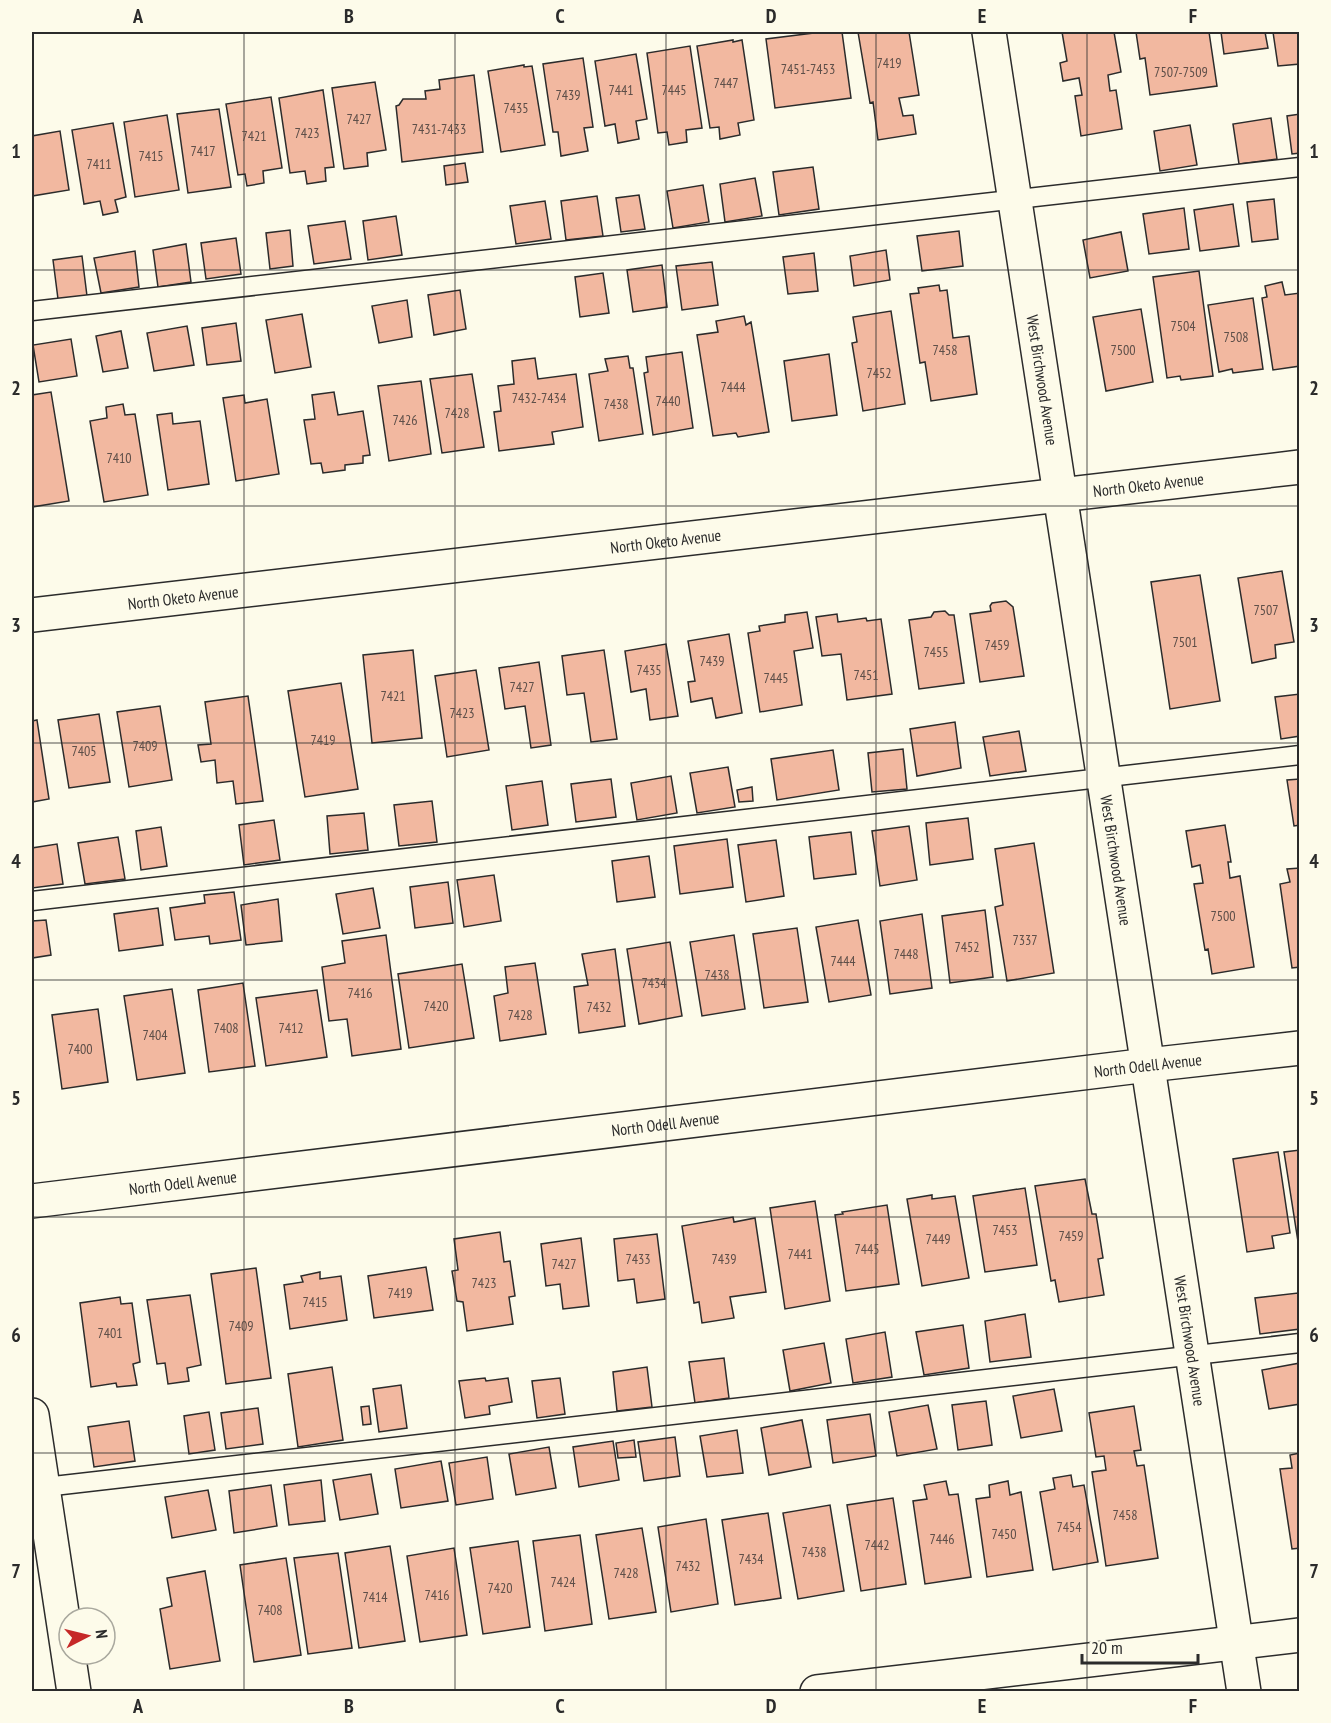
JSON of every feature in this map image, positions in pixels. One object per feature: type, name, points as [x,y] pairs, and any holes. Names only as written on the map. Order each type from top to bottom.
[{"type":"street","name":"West Birchwood Avenue","points":[[988,32],[1244,1692]]},
{"type":"street","name":"North Oketo Avenue","points":[[32,615],[1299,467]]},
{"type":"street","name":"North Odell Avenue","points":[[32,1202],[1299,1048]]},
{"type":"street","points":[[32,1415],[37,1488],[74,1692]]},
{"type":"street","points":[[817,1692],[1299,1635]]},
{"type":"lane","points":[[32,311],[1299,167]]},
{"type":"lane","points":[[32,901],[1299,755]]},
{"type":"lane","points":[[37,1488],[1299,1343]]},
{"type":"building","points":[[822,32],[842,32],[851,98],[775,108],[766,39]]},
{"type":"building","points":[[858,32],[909,32],[919,95],[899,98],[903,116],[913,115],[916,134],[878,140],[873,102],[870,103]]},
{"type":"building","points":[[1062,32],[1114,32],[1121,72],[1108,75],[1110,91],[1116,90],[1122,129],[1081,136],[1075,96],[1082,95],[1079,78],[1063,81],[1060,63],[1067,61]]},
{"type":"building","points":[[1136,32],[1209,32],[1217,86],[1150,95],[1145,58],[1140,59]]},
{"type":"building","points":[[1221,32],[1265,32],[1268,48],[1224,54]]},
{"type":"building","points":[[1273,32],[1300,32],[1300,64],[1278,66]]},
{"type":"building","points":[[733,40],[733,42],[742,40],[754,120],[738,123],[740,135],[720,139],[719,127],[710,128],[697,46]]},
{"type":"building","points":[[690,46],[702,128],[686,130],[687,142],[669,145],[667,132],[658,133],[647,53]]},
{"type":"building","points":[[636,54],[647,119],[636,121],[639,139],[618,143],[615,124],[605,126],[595,61]]},
{"type":"building","points":[[583,58],[593,127],[584,128],[588,151],[561,156],[558,132],[553,132],[543,64]]},
{"type":"building","points":[[524,65],[524,67],[532,66],[545,145],[501,152],[488,71]]},
{"type":"building","points":[[474,75],[483,152],[402,162],[396,106],[403,99],[426,99],[425,91],[440,89],[439,80]]},
{"type":"building","points":[[375,82],[386,150],[367,153],[368,166],[344,169],[332,88]]},
{"type":"building","points":[[323,90],[334,167],[325,168],[326,181],[307,184],[305,171],[290,173],[279,98]]},
{"type":"building","points":[[271,97],[282,168],[263,171],[264,183],[247,186],[245,174],[238,175],[226,104]]},
{"type":"building","points":[[219,109],[231,187],[188,193],[177,114]]},
{"type":"building","points":[[1300,114],[1300,153],[1292,154],[1287,116]]},
{"type":"building","points":[[167,115],[179,190],[135,197],[124,122]]},
{"type":"building","points":[[1271,118],[1277,159],[1239,164],[1233,124]]},
{"type":"building","points":[[113,123],[126,197],[115,200],[118,212],[103,215],[100,201],[84,204],[72,130]]},
{"type":"building","points":[[1190,125],[1197,165],[1160,171],[1154,131]]},
{"type":"building","points":[[60,131],[69,190],[32,196],[32,136]]},
{"type":"building","points":[[465,163],[468,182],[446,185],[444,166]]},
{"type":"building","points":[[813,167],[819,209],[779,215],[773,172]]},
{"type":"building","points":[[755,178],[762,216],[725,222],[720,184]]},
{"type":"building","points":[[703,185],[709,222],[673,228],[667,191]]},
{"type":"building","points":[[639,195],[645,229],[621,232],[616,198]]},
{"type":"building","points":[[597,196],[603,236],[566,240],[561,201]]},
{"type":"building","points":[[1274,199],[1278,239],[1252,242],[1247,202]]},
{"type":"building","points":[[545,201],[551,239],[516,244],[510,206]]},
{"type":"building","points":[[1233,204],[1239,246],[1200,251],[1194,210]]},
{"type":"building","points":[[1184,208],[1189,249],[1149,254],[1143,214]]},
{"type":"building","points":[[396,216],[402,255],[368,260],[363,221]]},
{"type":"building","points":[[345,221],[351,259],[314,264],[308,226]]},
{"type":"building","points":[[290,230],[293,266],[270,269],[266,233]]},
{"type":"building","points":[[959,231],[963,266],[922,271],[917,236]]},
{"type":"building","points":[[1121,232],[1128,271],[1090,278],[1083,240]]},
{"type":"building","points":[[236,238],[241,274],[206,279],[201,243]]},
{"type":"building","points":[[186,244],[191,282],[158,287],[153,250]]},
{"type":"building","points":[[886,250],[890,280],[854,286],[850,256]]},
{"type":"building","points":[[135,251],[139,287],[101,293],[94,258]]},
{"type":"building","points":[[814,253],[818,291],[788,294],[783,257]]},
{"type":"building","points":[[82,256],[87,296],[58,299],[53,260]]},
{"type":"building","points":[[712,262],[718,305],[682,310],[676,266]]},
{"type":"building","points":[[662,265],[667,307],[633,312],[627,270]]},
{"type":"building","points":[[1199,271],[1213,376],[1181,380],[1180,376],[1167,378],[1153,277]]},
{"type":"building","points":[[603,273],[609,313],[580,317],[575,277]]},
{"type":"building","points":[[1282,282],[1285,295],[1300,293],[1300,366],[1273,370],[1262,298],[1267,297],[1265,286]]},
{"type":"building","points":[[939,285],[940,291],[947,290],[953,338],[969,336],[977,394],[931,401],[925,362],[920,363],[910,294],[919,293],[918,288]]},
{"type":"building","points":[[460,290],[466,329],[434,335],[428,295]]},
{"type":"building","points":[[1253,298],[1263,369],[1233,373],[1232,369],[1219,372],[1208,305]]},
{"type":"building","points":[[407,300],[412,337],[379,343],[372,306]]},
{"type":"building","points":[[1141,309],[1153,382],[1106,391],[1093,317]]},
{"type":"building","points":[[891,311],[905,404],[863,411],[852,343],[857,342],[853,317]]},
{"type":"building","points":[[302,314],[311,367],[275,373],[266,320]]},
{"type":"building","points":[[744,316],[746,325],[751,322],[769,432],[738,437],[736,433],[713,436],[697,335],[718,332],[716,321]]},
{"type":"building","points":[[236,323],[241,361],[207,365],[202,328]]},
{"type":"building","points":[[187,326],[194,365],[154,371],[147,333]]},
{"type":"building","points":[[121,331],[128,368],[103,372],[96,336]]},
{"type":"building","points":[[71,339],[77,376],[39,382],[33,345]]},
{"type":"building","points":[[682,352],[693,428],[653,435],[644,373],[648,372],[646,357]]},
{"type":"building","points":[[829,354],[837,415],[792,421],[784,361]]},
{"type":"building","points":[[628,356],[630,368],[633,368],[643,434],[599,441],[589,374],[608,371],[605,359]]},
{"type":"building","points":[[535,358],[538,379],[576,374],[583,427],[552,432],[554,444],[499,451],[494,412],[501,411],[498,386],[514,384],[512,361]]},
{"type":"building","points":[[472,374],[484,447],[442,453],[430,379]]},
{"type":"building","points":[[421,381],[431,454],[389,461],[378,386]]},
{"type":"building","points":[[51,392],[69,501],[32,507],[32,395]]},
{"type":"building","points":[[334,392],[338,415],[363,411],[370,455],[363,456],[363,463],[345,465],[345,470],[323,473],[321,463],[311,464],[304,420],[315,419],[312,395]]},
{"type":"building","points":[[244,395],[245,403],[267,399],[279,474],[236,481],[223,398]]},
{"type":"building","points":[[123,404],[125,415],[135,414],[148,495],[104,502],[90,421],[107,418],[106,407]]},
{"type":"building","points":[[172,413],[173,424],[200,421],[209,484],[168,490],[157,415]]},
{"type":"building","points":[[1282,571],[1294,642],[1275,645],[1276,658],[1252,663],[1238,578]]},
{"type":"building","points":[[1200,575],[1220,701],[1170,709],[1151,582]]},
{"type":"building","points":[[1006,601],[1013,607],[1024,676],[980,682],[970,614],[991,611],[992,603]]},
{"type":"building","points":[[945,611],[949,615],[954,615],[964,683],[919,689],[909,620],[931,617],[934,612]]},
{"type":"building","points":[[807,612],[813,648],[794,651],[802,705],[760,712],[748,633],[760,631],[759,626],[785,622],[785,615]]},
{"type":"building","points":[[837,614],[838,622],[866,618],[867,621],[881,619],[892,694],[847,700],[841,654],[822,656],[816,617]]},
{"type":"building","points":[[729,634],[742,713],[716,718],[712,698],[691,702],[688,682],[695,681],[688,641]]},
{"type":"building","points":[[666,644],[678,716],[650,720],[646,689],[631,692],[625,651]]},
{"type":"building","points":[[413,650],[422,738],[372,743],[363,655]]},
{"type":"building","points":[[604,650],[617,739],[591,742],[584,693],[567,695],[562,656]]},
{"type":"building","points":[[539,662],[551,745],[531,748],[525,706],[505,709],[499,668]]},
{"type":"building","points":[[476,670],[489,750],[447,757],[435,676]]},
{"type":"building","points":[[341,683],[358,789],[305,797],[288,691]]},
{"type":"building","points":[[1300,694],[1300,736],[1281,739],[1275,697]]},
{"type":"building","points":[[248,696],[263,801],[236,804],[233,781],[217,783],[215,760],[201,762],[198,745],[211,744],[205,702]]},
{"type":"building","points":[[160,706],[172,780],[129,787],[117,712]]},
{"type":"building","points":[[99,714],[110,782],[69,788],[58,720]]},
{"type":"building","points":[[37,720],[49,799],[32,802],[32,721]]},
{"type":"building","points":[[955,722],[961,768],[917,776],[910,729]]},
{"type":"building","points":[[1019,731],[1026,771],[990,776],[983,737]]},
{"type":"building","points":[[903,749],[907,789],[872,792],[868,753]]},
{"type":"building","points":[[833,750],[839,790],[777,800],[771,759]]},
{"type":"building","points":[[728,767],[735,807],[697,813],[690,773]]},
{"type":"building","points":[[671,776],[677,813],[637,820],[631,783]]},
{"type":"building","points":[[611,779],[616,817],[576,822],[571,784]]},
{"type":"building","points":[[1300,779],[1300,825],[1294,826],[1287,780]]},
{"type":"building","points":[[542,781],[548,825],[512,830],[506,786]]},
{"type":"building","points":[[752,787],[753,801],[739,802],[737,790]]},
{"type":"building","points":[[432,801],[437,842],[399,846],[394,805]]},
{"type":"building","points":[[364,813],[368,850],[330,854],[327,816]]},
{"type":"building","points":[[968,818],[973,859],[930,865],[926,823]]},
{"type":"building","points":[[274,820],[280,860],[244,865],[239,825]]},
{"type":"building","points":[[1225,825],[1231,862],[1228,862],[1230,878],[1240,876],[1254,967],[1212,974],[1208,949],[1205,950],[1194,884],[1203,883],[1200,865],[1192,867],[1186,831]]},
{"type":"building","points":[[909,826],[917,880],[880,886],[872,831]]},
{"type":"building","points":[[161,827],[167,866],[141,870],[136,831]]},
{"type":"building","points":[[851,832],[856,874],[814,879],[809,837]]},
{"type":"building","points":[[118,837],[125,879],[85,884],[78,843]]},
{"type":"building","points":[[727,839],[733,887],[680,894],[674,846]]},
{"type":"building","points":[[776,840],[784,896],[746,902],[738,845]]},
{"type":"building","points":[[1034,843],[1054,973],[1007,981],[995,907],[1003,905],[995,849]]},
{"type":"building","points":[[57,844],[63,884],[32,888],[32,848]]},
{"type":"building","points":[[649,856],[655,897],[617,902],[612,861]]},
{"type":"building","points":[[1300,868],[1300,967],[1292,968],[1280,884],[1290,882],[1287,869]]},
{"type":"building","points":[[494,875],[501,921],[464,927],[457,880]]},
{"type":"building","points":[[448,882],[453,923],[415,928],[410,887]]},
{"type":"building","points":[[373,888],[380,928],[343,934],[336,894]]},
{"type":"building","points":[[234,892],[241,940],[210,944],[209,936],[175,940],[170,908],[205,903],[204,895]]},
{"type":"building","points":[[278,899],[282,941],[246,945],[241,905]]},
{"type":"building","points":[[158,908],[163,945],[119,951],[114,914]]},
{"type":"building","points":[[985,910],[993,977],[950,983],[942,916]]},
{"type":"building","points":[[922,914],[932,988],[890,994],[880,921]]},
{"type":"building","points":[[46,920],[51,955],[32,958],[32,921]]},
{"type":"building","points":[[858,920],[871,995],[829,1002],[816,927]]},
{"type":"building","points":[[797,928],[808,1002],[764,1008],[753,934]]},
{"type":"building","points":[[386,935],[401,1049],[352,1056],[347,1019],[329,1021],[322,967],[345,963],[342,941]]},
{"type":"building","points":[[734,935],[745,1009],[702,1016],[690,942]]},
{"type":"building","points":[[670,942],[682,1016],[639,1024],[627,949]]},
{"type":"building","points":[[615,949],[625,1026],[579,1033],[574,987],[588,985],[582,954]]},
{"type":"building","points":[[535,963],[546,1034],[500,1041],[494,996],[508,993],[505,967]]},
{"type":"building","points":[[462,964],[474,1038],[409,1048],[398,974]]},
{"type":"building","points":[[243,983],[255,1066],[209,1072],[198,990]]},
{"type":"building","points":[[172,989],[185,1073],[137,1080],[124,996]]},
{"type":"building","points":[[317,990],[327,1057],[266,1066],[256,998]]},
{"type":"building","points":[[98,1009],[108,1082],[62,1089],[52,1015]]},
{"type":"building","points":[[1300,1150],[1300,1248],[1299,1248],[1284,1152]]},
{"type":"building","points":[[1278,1152],[1290,1233],[1272,1236],[1274,1248],[1247,1252],[1233,1159]]},
{"type":"building","points":[[1085,1179],[1092,1214],[1096,1214],[1103,1258],[1098,1259],[1104,1295],[1059,1302],[1055,1280],[1051,1281],[1035,1186]]},
{"type":"building","points":[[1025,1188],[1037,1265],[985,1272],[973,1196]]},
{"type":"building","points":[[932,1195],[932,1199],[955,1196],[969,1278],[922,1286],[907,1199]]},
{"type":"building","points":[[815,1201],[830,1301],[785,1309],[770,1208]]},
{"type":"building","points":[[887,1205],[899,1284],[846,1291],[835,1215]]},
{"type":"building","points":[[733,1217],[734,1222],[755,1218],[766,1292],[730,1297],[734,1318],[702,1323],[699,1302],[694,1303],[682,1226]]},
{"type":"building","points":[[500,1232],[504,1262],[510,1261],[515,1296],[509,1297],[513,1324],[467,1331],[463,1302],[457,1301],[452,1271],[458,1270],[454,1239]]},
{"type":"building","points":[[657,1234],[665,1299],[637,1303],[634,1279],[618,1281],[614,1239]]},
{"type":"building","points":[[581,1238],[589,1306],[563,1309],[560,1284],[546,1286],[541,1244]]},
{"type":"building","points":[[426,1267],[433,1310],[374,1318],[368,1276]]},
{"type":"building","points":[[256,1268],[271,1378],[226,1384],[211,1274]]},
{"type":"building","points":[[320,1272],[320,1279],[341,1276],[347,1320],[290,1329],[284,1285],[303,1282],[301,1276]]},
{"type":"building","points":[[1298,1293],[1300,1329],[1260,1334],[1255,1298]]},
{"type":"building","points":[[190,1295],[201,1365],[187,1368],[189,1381],[168,1384],[165,1363],[157,1364],[147,1300]]},
{"type":"building","points":[[120,1297],[121,1304],[132,1303],[140,1362],[133,1364],[137,1385],[117,1387],[116,1383],[91,1387],[80,1303]]},
{"type":"building","points":[[1025,1314],[1031,1357],[990,1362],[985,1321]]},
{"type":"building","points":[[963,1325],[969,1368],[924,1375],[916,1332]]},
{"type":"building","points":[[885,1332],[892,1377],[853,1383],[846,1339]]},
{"type":"building","points":[[824,1343],[831,1383],[790,1391],[783,1350]]},
{"type":"building","points":[[724,1358],[729,1398],[695,1403],[689,1362]]},
{"type":"building","points":[[1300,1363],[1300,1404],[1269,1409],[1262,1370]]},
{"type":"building","points":[[332,1367],[343,1440],[298,1447],[288,1374]]},
{"type":"building","points":[[647,1367],[652,1407],[617,1411],[613,1372]]},
{"type":"building","points":[[485,1378],[486,1381],[508,1378],[512,1402],[489,1406],[490,1414],[465,1418],[459,1381]]},
{"type":"building","points":[[560,1378],[565,1414],[537,1418],[532,1381]]},
{"type":"building","points":[[401,1385],[407,1428],[379,1432],[373,1389]]},
{"type":"building","points":[[1054,1389],[1062,1431],[1021,1438],[1013,1396]]},
{"type":"building","points":[[986,1401],[992,1445],[958,1450],[952,1405]]},
{"type":"building","points":[[928,1405],[937,1449],[897,1456],[889,1412]]},
{"type":"building","points":[[369,1406],[371,1424],[363,1425],[361,1407]]},
{"type":"building","points":[[1134,1406],[1141,1450],[1134,1451],[1137,1466],[1144,1465],[1158,1558],[1106,1566],[1092,1472],[1106,1470],[1104,1456],[1096,1457],[1089,1413]]},
{"type":"building","points":[[258,1408],[263,1444],[226,1449],[221,1413]]},
{"type":"building","points":[[209,1412],[215,1450],[189,1454],[184,1416]]},
{"type":"building","points":[[870,1414],[876,1456],[833,1463],[827,1420]]},
{"type":"building","points":[[802,1420],[811,1467],[769,1475],[761,1428]]},
{"type":"building","points":[[129,1421],[135,1461],[94,1467],[88,1427]]},
{"type":"building","points":[[737,1430],[743,1473],[707,1477],[700,1436]]},
{"type":"building","points":[[675,1437],[680,1476],[644,1481],[638,1442]]},
{"type":"building","points":[[634,1440],[636,1457],[618,1458],[616,1443]]},
{"type":"building","points":[[613,1441],[619,1480],[579,1487],[573,1447]]},
{"type":"building","points":[[549,1447],[556,1488],[516,1495],[509,1454]]},
{"type":"building","points":[[1300,1453],[1300,1548],[1292,1549],[1280,1469],[1292,1468],[1290,1455]]},
{"type":"building","points":[[487,1457],[493,1499],[456,1505],[449,1463]]},
{"type":"building","points":[[441,1461],[448,1501],[401,1508],[395,1469]]},
{"type":"building","points":[[371,1474],[378,1514],[340,1520],[333,1480]]},
{"type":"building","points":[[1071,1475],[1073,1487],[1084,1485],[1098,1562],[1053,1570],[1040,1492],[1055,1489],[1053,1478]]},
{"type":"building","points":[[321,1480],[325,1521],[289,1525],[284,1485]]},
{"type":"building","points":[[946,1481],[949,1495],[958,1494],[971,1577],[925,1584],[913,1501],[927,1499],[924,1485]]},
{"type":"building","points":[[1008,1481],[1010,1495],[1021,1492],[1033,1570],[987,1577],[976,1499],[990,1497],[989,1485]]},
{"type":"building","points":[[271,1485],[277,1526],[234,1533],[229,1491]]},
{"type":"building","points":[[208,1490],[216,1530],[172,1538],[165,1497]]},
{"type":"building","points":[[893,1498],[906,1584],[861,1591],[847,1505]]},
{"type":"building","points":[[830,1505],[844,1591],[798,1599],[783,1513]]},
{"type":"building","points":[[768,1513],[781,1598],[735,1605],[722,1520]]},
{"type":"building","points":[[706,1519],[718,1604],[671,1612],[658,1527]]},
{"type":"building","points":[[642,1528],[656,1612],[609,1619],[596,1535]]},
{"type":"building","points":[[580,1535],[592,1624],[545,1631],[533,1541]]},
{"type":"building","points":[[518,1541],[530,1627],[483,1634],[470,1548]]},
{"type":"building","points":[[390,1546],[405,1641],[359,1648],[345,1553]]},
{"type":"building","points":[[454,1548],[467,1635],[420,1642],[407,1556]]},
{"type":"building","points":[[338,1553],[352,1648],[308,1654],[294,1558]]},
{"type":"building","points":[[286,1558],[301,1655],[254,1662],[240,1565]]},
{"type":"building","points":[[205,1571],[220,1661],[170,1669],[160,1609],[172,1606],[167,1578]]}]
